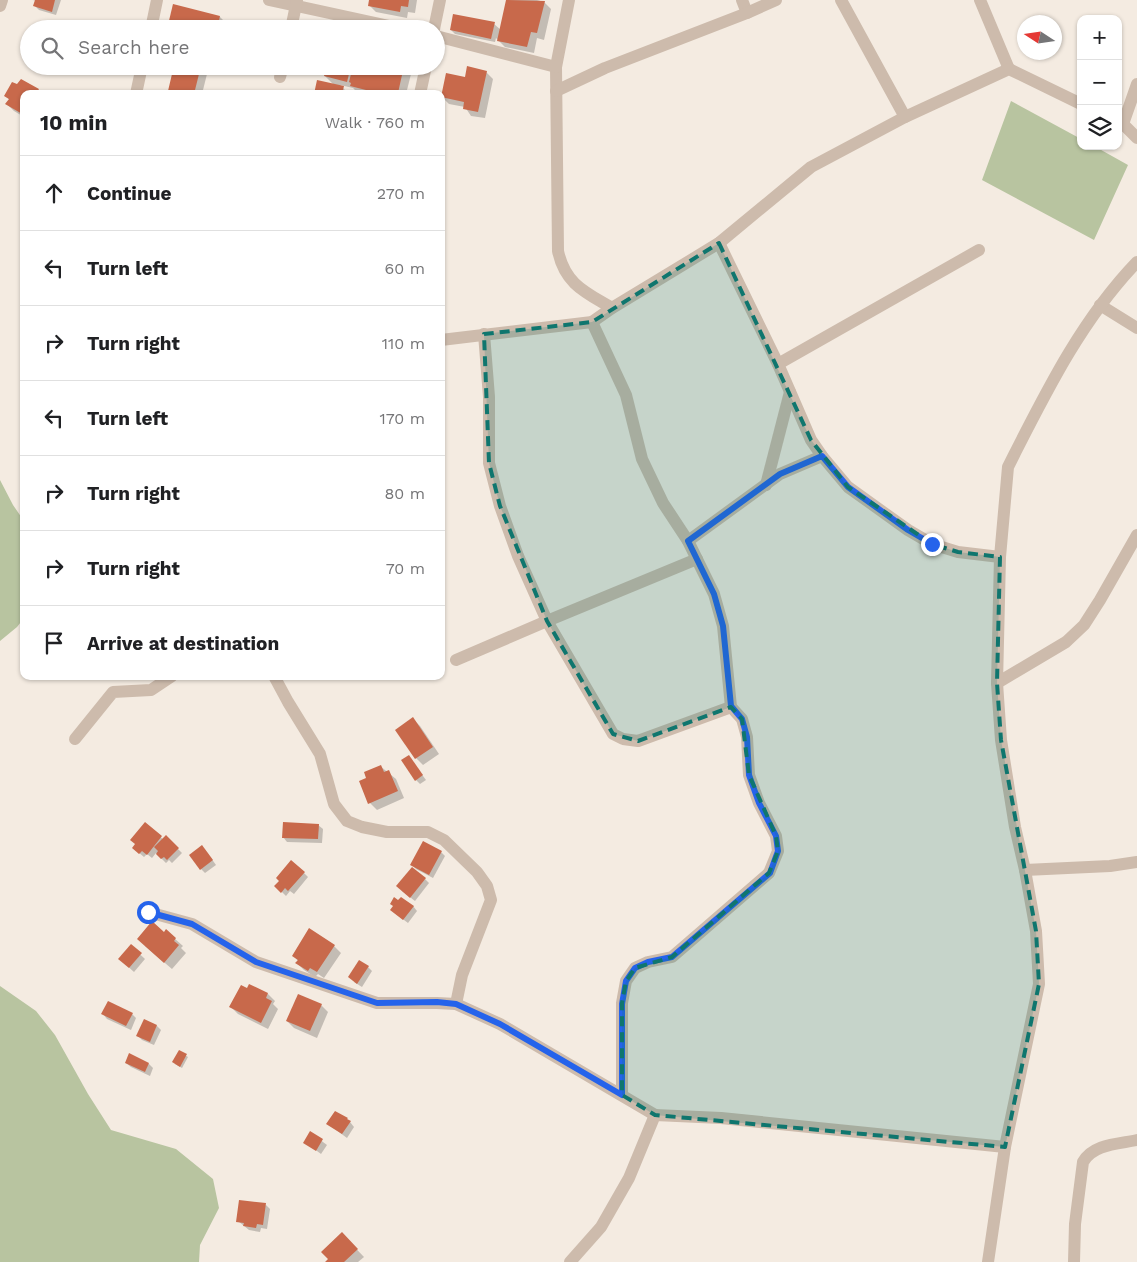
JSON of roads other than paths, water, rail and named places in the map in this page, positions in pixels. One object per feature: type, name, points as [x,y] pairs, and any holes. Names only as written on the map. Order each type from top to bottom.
[{"type":"street","points":[[0,6],[2,0]]},
{"type":"street","points":[[153,20],[157,0]]},
{"type":"street","points":[[269,0],[297,3],[366,20]]},
{"type":"street","points":[[436,20],[440,0]]},
{"type":"street","points":[[569,0],[556,66],[558,251],[561,266],[572,282],[612,308]]},
{"type":"street","points":[[742,0],[747,13]]},
{"type":"street","points":[[556,91],[605,68],[776,0]]},
{"type":"street","points":[[841,0],[905,117]]},
{"type":"street","points":[[980,0],[1009,69],[1077,102]]},
{"type":"street","points":[[293,20],[297,3]]},
{"type":"street","points":[[445,38],[556,66]]},
{"type":"street","points":[[445,339],[592,322],[719,243],[811,167],[905,117],[1009,69]]},
{"type":"street","points":[[137,90],[140,75]]},
{"type":"street","points":[[421,90],[424,75]]},
{"type":"street","points":[[1122,121],[1137,84]]},
{"type":"street","points":[[1122,124],[1137,138]]},
{"type":"street","points":[[719,243],[778,364],[811,440],[848,487],[908,530],[932,544],[958,552],[1000,557]]},
{"type":"street","points":[[778,364],[980,250]]},
{"type":"street","points":[[988,1262],[1005,1147],[1039,984],[1036,931],[1015,827],[1001,740],[997,683],[1000,557],[1008,468],[1014,452],[1066,357],[1100,305],[1137,262]]},
{"type":"street","points":[[1100,305],[1137,328]]},
{"type":"street","points":[[592,322],[626,395],[642,459],[663,503],[688,541],[714,594],[723,626],[731,706],[742,719],[747,737],[749,775],[759,803],[776,836],[778,851],[770,873],[672,957],[648,962],[635,968],[626,981],[622,1004],[622,1095]]},
{"type":"street","points":[[484,334],[489,397],[490,463],[500,506],[518,556],[547,620],[613,734],[623,739],[638,741],[731,706]]},
{"type":"street","points":[[766,485],[790,392]]},
{"type":"street","points":[[688,541],[780,474],[822,456]]},
{"type":"street","points":[[997,683],[1066,642],[1084,625],[1137,535]]},
{"type":"street","points":[[456,660],[547,620],[697,559]]},
{"type":"street","points":[[75,739],[113,692],[151,690],[166,680]]},
{"type":"street","points":[[276,680],[320,754],[334,804],[346,820],[362,827],[387,832],[428,832],[444,840],[477,872],[487,886],[491,900],[462,975],[456,1004]]},
{"type":"street","points":[[1025,870],[1110,866],[1137,862]]},
{"type":"street","points":[[148,912],[192,924],[256,962],[377,1003],[437,1002],[456,1004],[500,1024],[655,1115],[721,1118],[1005,1147]]},
{"type":"street","points":[[570,1262],[601,1227],[629,1178],[655,1115]]},
{"type":"street","points":[[1074,1262],[1075,1224],[1083,1162],[1088,1154],[1097,1149],[1137,1140]]}]
